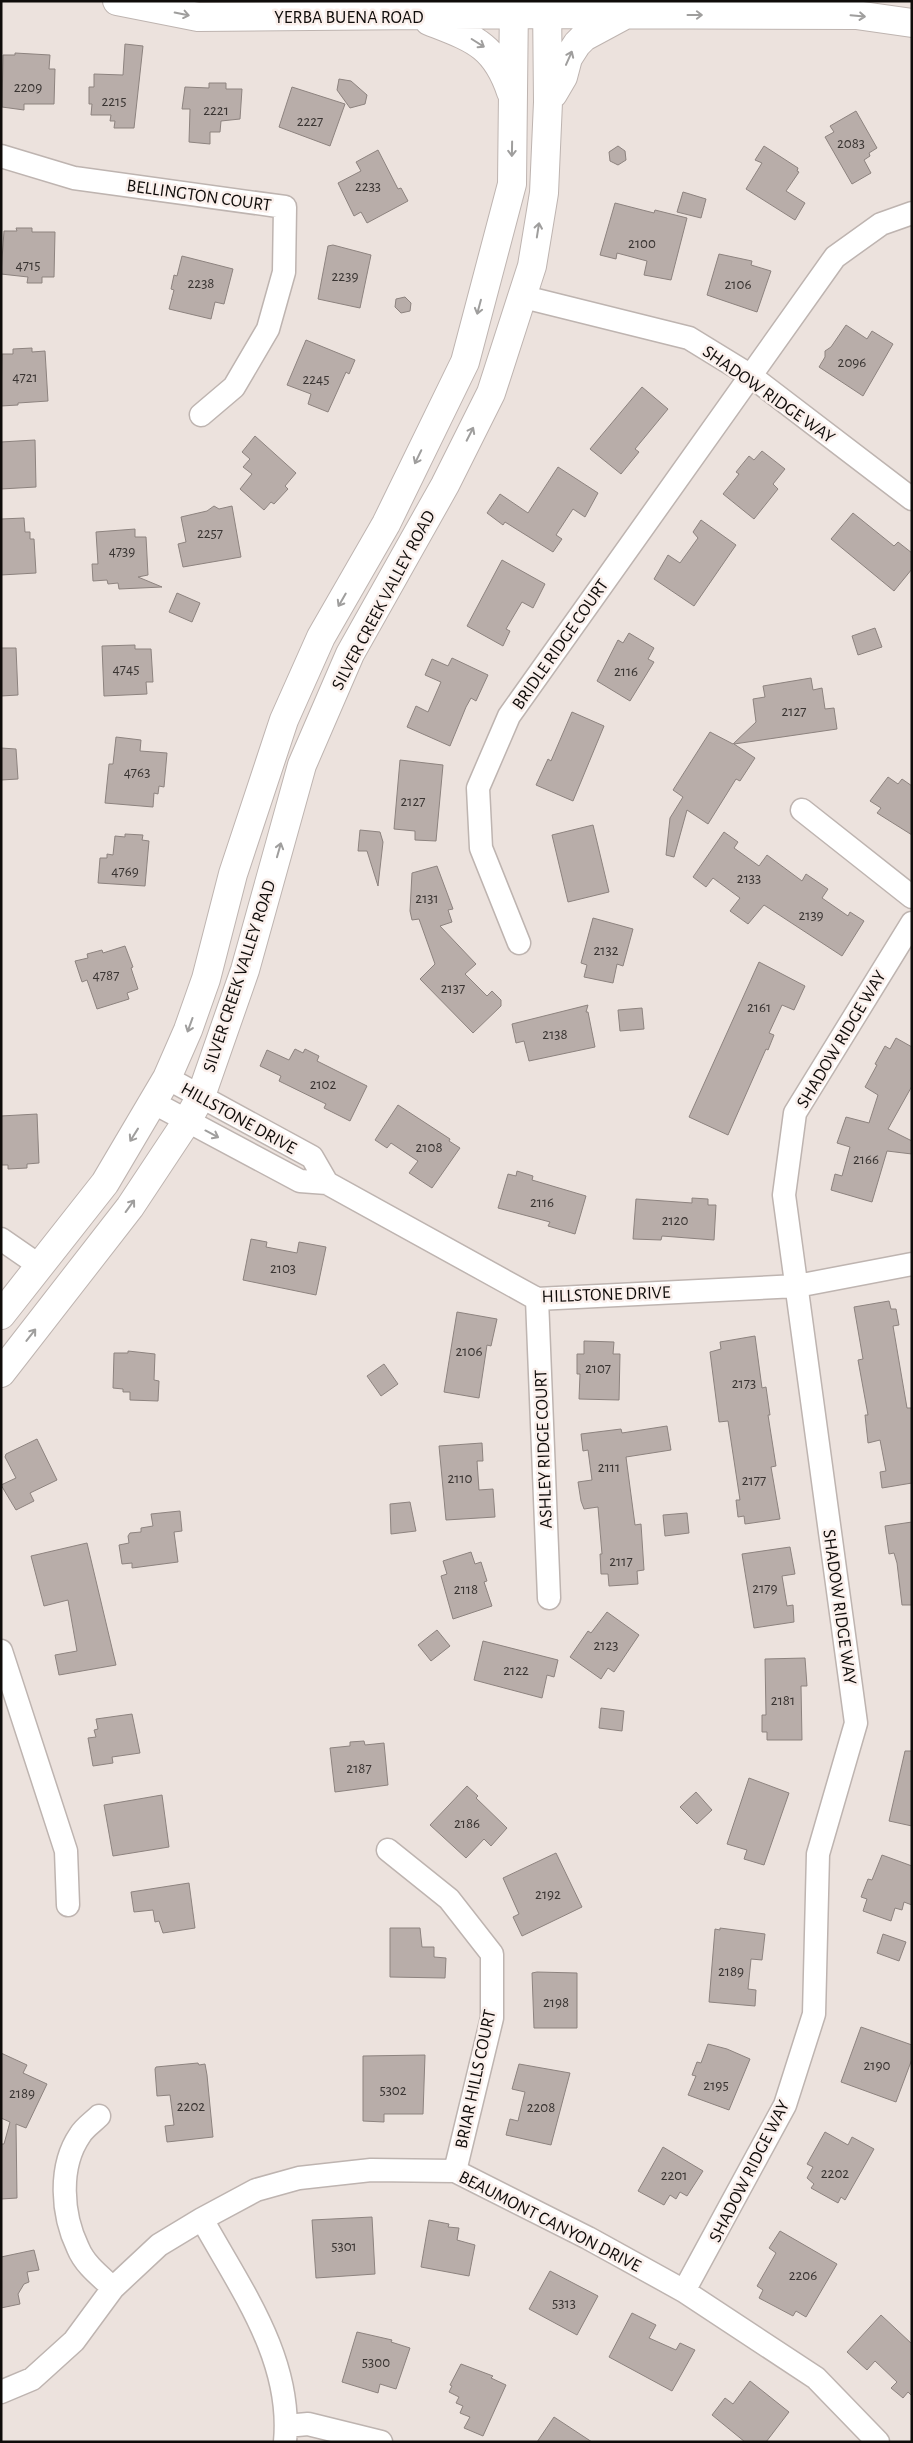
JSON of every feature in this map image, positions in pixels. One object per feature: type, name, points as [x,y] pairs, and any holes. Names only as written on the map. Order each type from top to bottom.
[{"type":"main road","name":"YERBA BUENA ROAD","points":[[117,1],[198,17],[418,16],[514,8],[547,8],[625,15],[856,16],[912,23]]},
{"type":"main road","name":"SILVER CREEK VALLEY ROAD","points":[[1,1315],[105,1183],[154,1103],[167,1078],[188,1030],[206,980],[233,874],[284,720],[321,637],[386,524],[465,362],[512,184],[514,8]]},
{"type":"main road","name":"SILVER CREEK VALLEY ROAD","points":[[1,1373],[130,1207],[187,1121],[201,1096],[245,970],[302,765],[350,654],[444,485],[491,393],[524,296],[532,266],[544,193],[548,102],[547,8]]},
{"type":"main road","points":[[548,102],[563,78],[568,58],[576,44],[584,37],[625,15]]},
{"type":"main road","points":[[418,16],[484,45],[506,77],[514,100]]},
{"type":"street","name":"BELLINGTON COURT","points":[[1,156],[74,178],[285,207],[284,272],[268,329],[234,387],[201,415]]},
{"type":"street","name":"BRIDLE RIDGE COURT","points":[[519,943],[481,848],[478,788],[509,716],[835,257],[881,224],[912,213]]},
{"type":"street","name":"SHADOW RIDGE WAY","points":[[524,296],[689,338],[751,376],[912,499]]},
{"type":"street","points":[[802,810],[912,897]]},
{"type":"street","name":"SHADOW RIDGE WAY","points":[[684,2291],[785,2105],[814,2014],[818,1854],[856,1723],[784,1195],[795,1113],[912,923]]},
{"type":"street","name":"HILLSTONE DRIVE","points":[[167,1078],[312,1157],[327,1183]]},
{"type":"street","name":"HILLSTONE DRIVE","points":[[154,1103],[300,1181],[327,1183],[537,1299],[796,1286],[912,1264]]},
{"type":"street","points":[[1,1238],[40,1266]]},
{"type":"street","name":"ASHLEY RIDGE COURT","points":[[537,1299],[548,1598]]},
{"type":"street","points":[[1,1651],[66,1851],[68,1905]]},
{"type":"street","name":"BRIAR HILLS COURT","points":[[388,1850],[449,1898],[492,1954],[492,2018],[455,2171]]},
{"type":"street","points":[[99,2116],[80,2134],[70,2157],[65,2175],[67,2218],[78,2249],[94,2272],[113,2288]]},
{"type":"street","name":"BEAUMONT CANYON DRIVE","points":[[1,2392],[32,2379],[74,2341],[113,2288],[159,2246],[202,2219],[256,2190],[299,2178],[371,2170],[455,2171],[588,2238],[684,2291],[816,2378],[878,2442]]},
{"type":"street","points":[[202,2219],[261,2322],[278,2368],[286,2434],[308,2424],[381,2442]]},
{"type":"building","points":[[125,44],[143,46],[134,128],[114,128],[115,121],[110,121],[111,115],[91,115],[92,104],[89,104],[89,87],[94,87],[94,74],[123,75]]},
{"type":"building","points":[[15,53],[50,55],[49,69],[55,69],[54,104],[24,104],[24,110],[2,107],[3,55],[15,55]]},
{"type":"building","points":[[339,79],[351,81],[367,95],[365,104],[350,108],[337,90]]},
{"type":"building","points":[[209,83],[226,83],[226,89],[242,89],[240,119],[221,121],[220,132],[210,132],[210,144],[189,142],[190,109],[182,109],[185,87],[209,88]]},
{"type":"building","points":[[292,87],[345,104],[330,146],[279,127]]},
{"type":"building","points":[[856,111],[877,148],[869,153],[870,156],[864,160],[871,173],[852,184],[825,137],[834,132],[830,126]]},
{"type":"building","points":[[618,146],[625,151],[626,160],[618,165],[610,161],[609,152]]},
{"type":"building","points":[[764,146],[798,168],[797,171],[799,172],[786,191],[805,203],[795,220],[746,189],[762,163],[755,160]]},
{"type":"building","points":[[378,150],[398,189],[401,188],[408,201],[367,223],[361,212],[354,216],[338,183],[361,171],[356,162]]},
{"type":"building","points":[[683,192],[706,199],[701,218],[677,212]]},
{"type":"building","points":[[615,203],[654,213],[655,210],[687,218],[671,280],[644,275],[647,261],[617,253],[616,259],[600,255]]},
{"type":"building","points":[[16,228],[32,228],[32,232],[55,232],[54,277],[42,277],[42,283],[27,283],[28,277],[1,274],[4,231],[17,231]]},
{"type":"building","points":[[333,245],[371,255],[360,308],[318,299],[328,246]]},
{"type":"building","points":[[719,254],[752,261],[751,265],[771,271],[757,312],[707,295]]},
{"type":"building","points":[[182,256],[233,269],[224,304],[215,302],[211,319],[169,309],[174,290],[171,289],[174,275],[177,276]]},
{"type":"building","points":[[405,297],[411,303],[410,311],[401,313],[395,307],[396,299]]},
{"type":"building","points":[[846,325],[867,339],[872,331],[893,344],[863,396],[819,367],[825,357],[825,351],[831,347]]},
{"type":"building","points":[[306,340],[355,360],[349,374],[346,372],[328,412],[308,404],[311,394],[287,385]]},
{"type":"building","points":[[32,348],[32,352],[45,351],[48,401],[1,406],[2,354],[13,354],[13,349]]},
{"type":"building","points":[[642,387],[668,409],[635,449],[639,452],[621,474],[590,449]]},
{"type":"building","points":[[255,436],[296,473],[285,486],[288,489],[274,504],[271,502],[264,510],[240,489],[252,474],[243,467],[250,459],[242,452]]},
{"type":"building","points":[[35,440],[36,487],[1,489],[1,442]]},
{"type":"building","points":[[762,451],[785,469],[773,484],[778,489],[754,519],[723,494],[739,474],[736,472],[749,456],[754,460]]},
{"type":"building","points":[[558,467],[598,493],[585,517],[573,509],[556,535],[562,539],[553,552],[505,522],[503,525],[487,513],[500,494],[528,513]]},
{"type":"building","points":[[214,506],[219,509],[232,506],[241,557],[183,567],[178,544],[186,542],[181,517],[207,511]]},
{"type":"building","points":[[853,513],[894,546],[898,542],[912,553],[912,569],[894,591],[831,539]]},
{"type":"building","points":[[24,518],[25,532],[30,532],[30,539],[34,539],[36,573],[1,575],[1,519]]},
{"type":"building","points":[[701,520],[736,545],[694,606],[654,579],[668,555],[680,563],[698,538],[693,532]]},
{"type":"building","points":[[135,529],[135,537],[146,537],[148,575],[138,577],[162,587],[119,589],[118,583],[108,584],[107,580],[93,581],[92,564],[98,564],[96,532]]},
{"type":"building","points":[[502,560],[545,584],[533,608],[522,602],[506,629],[510,631],[503,646],[467,626]]},
{"type":"building","points":[[177,593],[200,603],[192,622],[169,612]]},
{"type":"building","points":[[875,628],[882,647],[858,655],[852,636]]},
{"type":"building","points":[[629,633],[654,648],[648,659],[654,662],[630,701],[597,681],[618,640],[623,643]]},
{"type":"building","points":[[135,645],[135,649],[151,649],[153,682],[146,682],[147,694],[104,696],[102,646]]},
{"type":"building","points":[[1,648],[16,648],[18,695],[1,696]]},
{"type":"building","points":[[452,658],[488,675],[476,701],[471,698],[466,707],[450,746],[407,727],[416,706],[428,712],[441,682],[425,675],[432,659],[448,666]]},
{"type":"building","points":[[811,678],[813,690],[822,688],[825,709],[834,708],[837,729],[734,744],[755,758],[740,781],[736,779],[708,824],[687,810],[674,857],[666,855],[670,818],[683,797],[673,790],[710,732],[733,744],[756,722],[753,699],[765,697],[763,686]]},
{"type":"building","points":[[572,712],[604,726],[573,801],[536,785],[548,759],[551,761]]},
{"type":"building","points":[[116,737],[141,740],[140,751],[167,753],[164,787],[159,786],[158,794],[154,793],[153,807],[105,803],[109,764],[113,764]]},
{"type":"building","points":[[1,748],[16,749],[18,779],[1,780]]},
{"type":"building","points":[[400,760],[443,765],[436,841],[415,840],[415,831],[394,829]]},
{"type":"building","points":[[888,777],[898,784],[902,779],[912,786],[912,835],[877,813],[881,808],[870,801]]},
{"type":"building","points":[[593,825],[609,892],[568,902],[552,835]]},
{"type":"building","points":[[360,830],[380,832],[383,842],[378,886],[367,851],[358,851]]},
{"type":"building","points":[[724,832],[738,842],[734,848],[759,866],[767,855],[802,881],[806,874],[828,889],[822,898],[848,916],[850,912],[864,921],[842,956],[764,905],[748,924],[730,911],[740,898],[713,878],[706,887],[693,877]]},
{"type":"building","points":[[125,834],[143,835],[142,840],[149,841],[145,886],[98,883],[100,858],[107,858],[107,854],[113,855],[115,836],[125,837]]},
{"type":"building","points":[[437,866],[453,909],[448,910],[452,922],[440,926],[476,964],[465,974],[487,996],[492,991],[501,1000],[501,1006],[473,1033],[420,979],[435,964],[419,919],[412,920],[410,911],[412,873]]},
{"type":"building","points":[[593,918],[633,929],[623,966],[617,964],[613,983],[584,977],[587,965],[581,963]]},
{"type":"building","points":[[125,946],[133,967],[131,968],[138,989],[127,993],[129,999],[97,1009],[87,980],[82,982],[75,961],[88,958],[87,954],[102,950],[103,953]]},
{"type":"building","points":[[759,962],[805,986],[794,1010],[782,1005],[769,1033],[774,1035],[768,1050],[766,1049],[728,1135],[689,1117]]},
{"type":"building","points":[[588,1005],[586,1012],[588,1012],[595,1047],[529,1061],[524,1041],[516,1043],[512,1024]]},
{"type":"building","points":[[642,1008],[644,1029],[620,1031],[618,1010]]},
{"type":"building","points":[[896,1038],[912,1047],[912,1086],[888,1129],[912,1141],[912,1154],[887,1151],[872,1202],[831,1190],[835,1174],[842,1176],[850,1147],[837,1143],[846,1117],[869,1123],[878,1095],[865,1087],[885,1046],[890,1049]]},
{"type":"building","points":[[295,1049],[303,1053],[305,1049],[319,1056],[317,1061],[367,1086],[350,1121],[324,1108],[326,1104],[279,1081],[281,1076],[260,1066],[267,1050],[289,1060]]},
{"type":"building","points":[[398,1105],[450,1139],[449,1141],[460,1148],[432,1188],[409,1173],[418,1161],[391,1143],[387,1148],[375,1140]]},
{"type":"building","points":[[37,1114],[39,1163],[27,1164],[27,1168],[8,1169],[8,1165],[1,1165],[1,1116]]},
{"type":"building","points":[[517,1171],[533,1176],[532,1180],[586,1196],[575,1234],[548,1226],[550,1222],[498,1208],[508,1174],[516,1176]]},
{"type":"building","points":[[692,1198],[708,1199],[708,1205],[716,1205],[714,1240],[662,1236],[661,1240],[633,1239],[636,1199],[692,1203]]},
{"type":"building","points":[[251,1239],[267,1242],[266,1247],[297,1253],[299,1242],[326,1247],[316,1295],[243,1280]]},
{"type":"building","points":[[889,1301],[891,1309],[896,1309],[899,1325],[893,1326],[907,1408],[912,1408],[912,1483],[882,1488],[880,1472],[886,1471],[880,1440],[868,1443],[865,1415],[868,1415],[858,1360],[863,1359],[854,1307]]},
{"type":"building","points":[[457,1312],[497,1319],[491,1346],[487,1345],[479,1398],[444,1392]]},
{"type":"building","points":[[755,1336],[762,1388],[766,1387],[770,1415],[768,1415],[776,1466],[771,1467],[780,1519],[745,1524],[744,1516],[738,1517],[736,1500],[740,1500],[728,1421],[719,1422],[710,1352],[721,1349],[720,1342]]},
{"type":"building","points":[[584,1341],[614,1342],[613,1354],[620,1354],[619,1400],[579,1399],[580,1374],[577,1374],[577,1354],[584,1354]]},
{"type":"building","points":[[128,1351],[155,1354],[154,1380],[159,1381],[158,1401],[130,1400],[130,1392],[123,1392],[123,1389],[113,1388],[114,1353],[128,1353]]},
{"type":"building","points":[[384,1364],[398,1384],[381,1396],[367,1376]]},
{"type":"building","points":[[667,1426],[671,1450],[626,1457],[635,1525],[641,1524],[644,1570],[637,1571],[638,1584],[609,1586],[608,1574],[601,1574],[600,1554],[602,1554],[598,1507],[584,1509],[581,1501],[578,1482],[592,1480],[588,1450],[583,1451],[581,1434],[621,1429],[622,1433]]},
{"type":"building","points":[[37,1439],[57,1480],[30,1493],[34,1501],[16,1510],[1,1485],[16,1478],[5,1457],[6,1454]]},
{"type":"building","points":[[482,1443],[483,1461],[477,1461],[479,1490],[493,1489],[495,1517],[446,1520],[439,1446]]},
{"type":"building","points":[[410,1502],[416,1531],[391,1534],[390,1504]]},
{"type":"building","points":[[180,1511],[182,1531],[174,1532],[178,1562],[132,1568],[132,1563],[122,1564],[119,1545],[129,1543],[128,1536],[130,1533],[141,1532],[141,1528],[153,1526],[151,1514]]},
{"type":"building","points":[[687,1513],[689,1533],[665,1536],[663,1515]]},
{"type":"building","points":[[912,1522],[912,1605],[902,1605],[897,1563],[894,1553],[889,1554],[885,1526]]},
{"type":"building","points":[[87,1543],[116,1665],[59,1675],[55,1655],[77,1651],[68,1600],[44,1606],[31,1556]]},
{"type":"building","points":[[790,1547],[795,1574],[782,1576],[787,1606],[793,1605],[794,1622],[754,1628],[742,1554]]},
{"type":"building","points":[[471,1552],[475,1564],[481,1562],[487,1581],[484,1582],[492,1606],[453,1619],[441,1576],[447,1574],[443,1561]]},
{"type":"building","points":[[607,1612],[639,1635],[614,1672],[608,1668],[601,1679],[570,1657],[588,1631],[591,1633]]},
{"type":"building","points":[[437,1630],[450,1646],[431,1661],[418,1645]]},
{"type":"building","points":[[483,1641],[558,1660],[554,1677],[547,1675],[542,1698],[474,1680]]},
{"type":"building","points":[[805,1658],[807,1686],[801,1686],[802,1740],[767,1740],[767,1732],[762,1732],[762,1715],[766,1715],[765,1659]]},
{"type":"building","points":[[601,1708],[624,1711],[622,1731],[599,1728]]},
{"type":"building","points":[[132,1714],[140,1753],[112,1757],[113,1763],[93,1766],[88,1738],[96,1737],[94,1730],[98,1729],[96,1719]]},
{"type":"building","points":[[364,1741],[365,1745],[384,1743],[388,1785],[335,1792],[330,1748],[350,1746],[350,1742]]},
{"type":"building","points":[[905,1751],[912,1751],[912,1826],[889,1821]]},
{"type":"building","points":[[749,1778],[789,1793],[764,1865],[744,1859],[747,1850],[727,1844]]},
{"type":"building","points":[[467,1786],[478,1796],[476,1798],[507,1828],[491,1846],[484,1839],[466,1858],[430,1825]]},
{"type":"building","points":[[696,1792],[712,1810],[697,1824],[680,1807]]},
{"type":"building","points":[[162,1795],[169,1847],[113,1856],[104,1805]]},
{"type":"building","points":[[556,1853],[582,1907],[522,1936],[513,1917],[519,1914],[503,1878]]},
{"type":"building","points":[[882,1855],[912,1866],[912,1905],[904,1902],[902,1910],[895,1908],[891,1921],[863,1911],[867,1899],[861,1897],[868,1879],[872,1880]]},
{"type":"building","points":[[189,1883],[195,1928],[163,1933],[159,1921],[155,1922],[153,1910],[134,1912],[131,1892]]},
{"type":"building","points":[[390,1928],[420,1928],[422,1947],[434,1947],[434,1957],[446,1958],[445,1978],[390,1977]]},
{"type":"building","points":[[720,1928],[765,1934],[762,1960],[751,1959],[748,1989],[756,1990],[755,2006],[709,2002],[715,1929],[720,1930]]},
{"type":"building","points":[[883,1934],[906,1942],[899,1961],[877,1953]]},
{"type":"building","points":[[532,1973],[577,1973],[577,2028],[534,2028]]},
{"type":"building","points":[[861,2027],[912,2045],[912,2059],[896,2102],[841,2082]]},
{"type":"building","points":[[708,2044],[727,2049],[750,2059],[729,2110],[688,2095],[696,2076],[692,2075],[697,2062],[701,2063]]},
{"type":"building","points":[[1,2053],[27,2065],[23,2073],[47,2084],[26,2128],[16,2124],[17,2198],[1,2199],[1,2144],[4,2144],[10,2122],[1,2118]]},
{"type":"building","points":[[425,2055],[423,2114],[384,2114],[384,2122],[363,2121],[363,2056]]},
{"type":"building","points":[[198,2063],[199,2065],[205,2064],[213,2137],[167,2142],[165,2126],[174,2125],[170,2095],[157,2096],[155,2069],[156,2067]]},
{"type":"building","points":[[519,2064],[570,2073],[551,2145],[506,2135],[510,2119],[518,2121],[525,2092],[512,2089]]},
{"type":"building","points":[[825,2132],[848,2145],[852,2137],[874,2149],[845,2200],[841,2197],[838,2203],[811,2188],[814,2184],[807,2178],[813,2167],[807,2164]]},
{"type":"building","points":[[663,2147],[703,2171],[687,2196],[680,2192],[676,2199],[670,2195],[664,2205],[638,2191]]},
{"type":"building","points":[[372,2217],[375,2274],[316,2278],[312,2220]]},
{"type":"building","points":[[429,2220],[449,2224],[448,2227],[459,2228],[457,2240],[475,2245],[469,2276],[421,2267]]},
{"type":"building","points":[[780,2231],[837,2264],[806,2317],[796,2311],[793,2316],[759,2298],[763,2290],[757,2286],[776,2253],[769,2248]]},
{"type":"building","points":[[34,2250],[39,2270],[27,2272],[29,2282],[24,2284],[18,2294],[20,2304],[1,2308],[1,2257]]},
{"type":"building","points":[[550,2271],[598,2296],[577,2335],[529,2309]]},
{"type":"building","points":[[632,2313],[656,2325],[649,2338],[676,2350],[680,2343],[695,2350],[672,2391],[609,2357]]},
{"type":"building","points":[[881,2315],[912,2344],[912,2396],[908,2392],[903,2398],[891,2388],[897,2382],[875,2361],[867,2370],[847,2352]]},
{"type":"building","points":[[357,2332],[392,2340],[391,2342],[410,2348],[396,2389],[380,2384],[378,2393],[342,2382]]},
{"type":"building","points":[[461,2364],[493,2376],[491,2378],[506,2385],[483,2436],[464,2428],[470,2417],[460,2413],[463,2406],[456,2403],[459,2397],[449,2392],[452,2386],[450,2385]]},
{"type":"building","points":[[750,2381],[789,2412],[766,2442],[745,2442],[712,2415],[725,2398],[733,2404]]},
{"type":"building","points":[[554,2417],[592,2442],[537,2442]]}]
